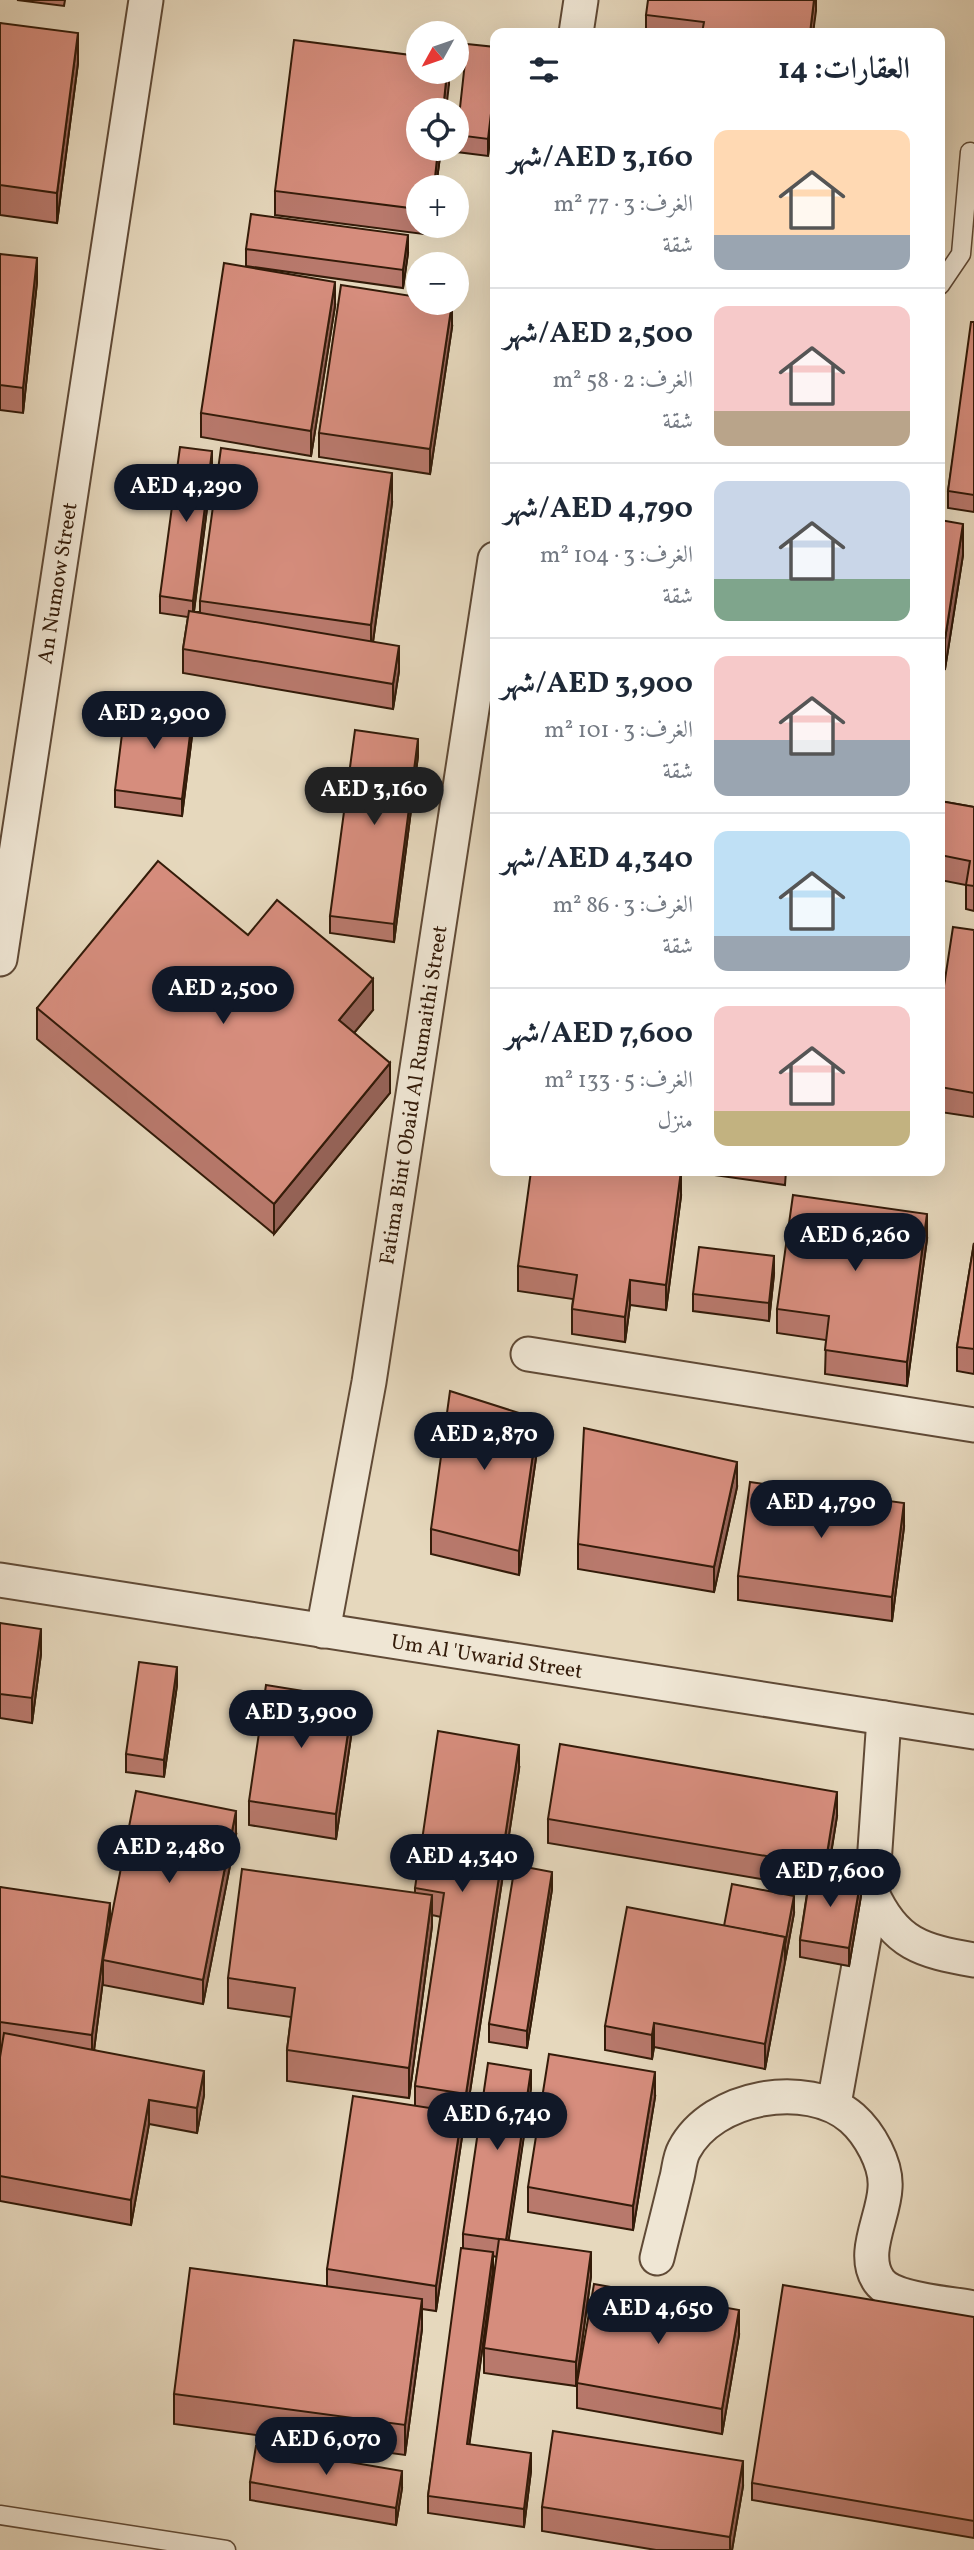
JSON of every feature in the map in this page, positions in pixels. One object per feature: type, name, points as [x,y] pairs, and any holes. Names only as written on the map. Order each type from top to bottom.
[{"type":"street","name":"An Numow Street","points":[[0,959],[146,0]]},
{"type":"street","points":[[577,28],[581,0]]},
{"type":"street","name":"Fatima Bint Obaid Al Rumaithi Street","points":[[323,1631],[369,1382],[490,601]]},
{"type":"street","points":[[528,1354],[974,1425]]},
{"type":"street","name":"Um Al 'Uwarid Street","points":[[0,1580],[974,1732]]},
{"type":"street","points":[[834,2104],[872,1893],[884,1718]]},
{"type":"street","points":[[872,1893],[883,1916],[899,1936],[922,1948],[974,1960]]},
{"type":"street","points":[[657,2258],[684,2150],[707,2124],[735,2107],[768,2097],[801,2096],[834,2104],[854,2119],[869,2139],[880,2162],[886,2186],[871,2257],[879,2282],[899,2295],[974,2308]]},
{"type":"lane","points":[[945,278],[961,254],[970,152]]},
{"type":"lane","points":[[0,2515],[226,2550]]},
{"type":"building","points":[[648,0],[814,0],[811,28],[703,28],[704,22],[646,15]]},
{"type":"building","points":[[0,23],[78,33],[57,193],[0,185]]},
{"type":"building","points":[[294,40],[406,54],[406,84],[446,84],[444,98],[406,98],[406,161],[437,161],[435,175],[406,175],[406,207],[275,191]]},
{"type":"building","points":[[469,44],[490,46],[488,139],[469,137],[469,98],[461,98],[463,84],[469,84]]},
{"type":"building","points":[[251,214],[406,235],[408,238],[403,270],[246,249]]},
{"type":"building","points":[[0,254],[37,258],[23,388],[0,385]]},
{"type":"building","points":[[224,263],[335,282],[311,431],[201,413]]},
{"type":"building","points":[[341,285],[406,295],[406,315],[450,315],[430,449],[319,433]]},
{"type":"building","points":[[971,322],[974,322],[974,495],[948,491]]},
{"type":"building","points":[[180,447],[212,451],[193,601],[160,596]]},
{"type":"building","points":[[221,448],[392,473],[371,625],[200,601]]},
{"type":"building","points":[[945,521],[963,524],[945,639]]},
{"type":"building","points":[[189,611],[399,646],[393,684],[183,649]]},
{"type":"building","points":[[126,702],[193,711],[182,799],[115,790]]},
{"type":"building","points":[[355,730],[418,739],[394,924],[330,916]]},
{"type":"building","points":[[945,802],[974,807],[974,886],[966,885],[970,861],[945,856]]},
{"type":"building","points":[[158,861],[248,935],[277,900],[373,979],[339,1020],[390,1063],[274,1204],[37,1008]]},
{"type":"building","points":[[953,927],[974,930],[974,1093],[945,1088],[945,979]]},
{"type":"building","points":[[530,1176],[680,1176],[666,1285],[630,1280],[625,1317],[572,1309],[577,1275],[518,1266]]},
{"type":"building","points":[[793,1195],[927,1214],[907,1362],[825,1350],[829,1316],[777,1309]]},
{"type":"building","points":[[974,1243],[974,1349],[957,1347]]},
{"type":"building","points":[[699,1247],[774,1256],[769,1303],[693,1294]]},
{"type":"building","points":[[450,1391],[538,1419],[519,1551],[431,1529]]},
{"type":"building","points":[[584,1428],[737,1462],[714,1567],[578,1544]]},
{"type":"building","points":[[750,1482],[904,1503],[892,1597],[738,1576]]},
{"type":"building","points":[[0,1623],[41,1629],[32,1698],[0,1694]]},
{"type":"building","points":[[139,1662],[177,1667],[164,1760],[126,1754]]},
{"type":"building","points":[[266,1685],[353,1699],[336,1814],[249,1801]]},
{"type":"building","points":[[438,1731],[519,1745],[466,2094],[415,2086],[444,1893],[415,1888]]},
{"type":"building","points":[[560,1744],[837,1792],[825,1866],[548,1819]]},
{"type":"building","points":[[136,1791],[236,1811],[203,1980],[103,1960]]},
{"type":"building","points":[[515,1865],[552,1872],[527,2031],[489,2024]]},
{"type":"building","points":[[242,1869],[432,1895],[409,2068],[287,2050],[295,1988],[228,1978]]},
{"type":"building","points":[[811,1870],[861,1878],[849,1948],[800,1940]]},
{"type":"building","points":[[732,1884],[794,1896],[785,1944],[785,1937],[724,1926]]},
{"type":"building","points":[[0,1887],[110,1903],[92,2035],[0,2022]]},
{"type":"building","points":[[627,1907],[785,1937],[765,2044],[654,2023],[652,2035],[605,2026]]},
{"type":"building","points":[[4,2033],[204,2071],[197,2108],[149,2100],[131,2200],[0,2176],[0,2057]]},
{"type":"building","points":[[549,2054],[655,2072],[633,2206],[528,2187]]},
{"type":"building","points":[[488,2063],[531,2070],[506,2240],[463,2234]]},
{"type":"building","points":[[353,2096],[462,2113],[436,2286],[327,2269]]},
{"type":"building","points":[[499,2239],[591,2252],[576,2362],[484,2348]]},
{"type":"building","points":[[461,2248],[493,2252],[467,2444],[531,2453],[524,2509],[428,2496]]},
{"type":"building","points":[[190,2268],[422,2299],[405,2425],[174,2394]]},
{"type":"building","points":[[594,2284],[739,2310],[722,2409],[577,2383]]},
{"type":"building","points":[[783,2285],[974,2317],[974,2521],[752,2483]]},
{"type":"building","points":[[553,2431],[743,2461],[730,2537],[542,2507]]},
{"type":"building","points":[[256,2446],[402,2471],[396,2508],[250,2482]]}]
